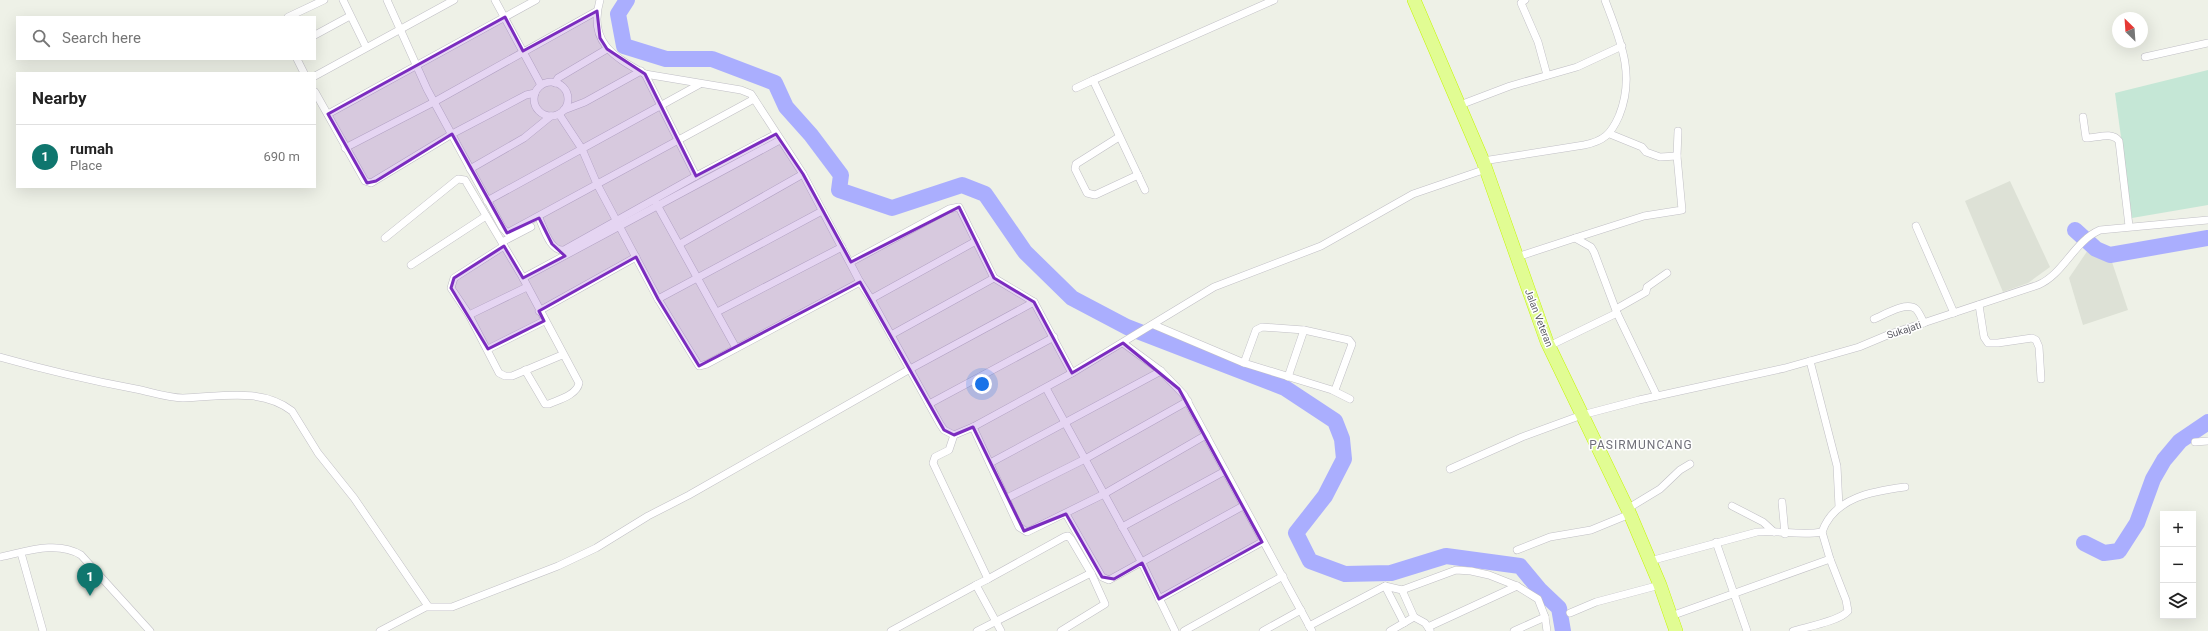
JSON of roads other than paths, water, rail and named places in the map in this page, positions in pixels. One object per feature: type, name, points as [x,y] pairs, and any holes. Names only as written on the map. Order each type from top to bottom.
[{"type":"highway","name":"Jalan Veteran","points":[[1414,0],[1460,105],[1484,165],[1549,346],[1629,512],[1660,585],[1676,631]]},
{"type":"street","points":[[290,16],[324,0]]},
{"type":"street","points":[[343,0],[366,47]]},
{"type":"street","points":[[387,0],[415,66],[487,201],[502,227],[508,233],[539,218],[597,184],[754,99]]},
{"type":"street","points":[[316,75],[454,0]]},
{"type":"street","points":[[495,0],[542,85]]},
{"type":"street","points":[[328,114],[536,0]]},
{"type":"street","points":[[600,0],[597,11],[597,23],[600,38],[607,49],[643,73],[742,90],[747,92],[754,99],[803,174],[851,262],[860,282],[944,430],[954,435],[973,427],[1046,388],[1219,285],[1330,242],[1413,194],[1484,165],[1584,145],[1599,141],[1610,134],[1626,93],[1627,73],[1622,46],[1605,0]]},
{"type":"street","points":[[1076,88],[1274,0]]},
{"type":"street","points":[[1524,0],[1521,3],[1538,42],[1547,75]]},
{"type":"street","points":[[345,148],[434,102],[597,11]]},
{"type":"street","points":[[316,35],[350,16]]},
{"type":"street","points":[[2145,57],[2208,43]]},
{"type":"street","points":[[1460,105],[1547,75],[1577,67],[1622,46]]},
{"type":"street","points":[[555,83],[558,78],[607,49]]},
{"type":"street","points":[[298,60],[304,72]]},
{"type":"street","points":[[643,73],[696,176]]},
{"type":"street","points":[[470,168],[524,138],[551,116],[585,102],[643,73]]},
{"type":"street","points":[[1093,80],[1145,190]]},
{"type":"street","points":[[551,116],[538,111],[534,102],[535,93],[542,85],[555,83],[564,88],[568,96],[562,112],[582,149],[597,184],[658,299],[699,366],[707,364],[860,282]]},
{"type":"street","points":[[487,201],[700,84]]},
{"type":"street","points":[[316,94],[345,148],[365,181],[372,183],[452,134],[526,95],[535,93]]},
{"type":"street","points":[[2083,117],[2086,138],[2110,135],[2116,137],[2119,141],[2129,226]]},
{"type":"street","points":[[1517,257],[1644,216],[1680,211],[1681,182],[1677,156],[1678,131]]},
{"type":"street","points":[[1610,134],[1642,147],[1646,152],[1660,157],[1677,156]]},
{"type":"street","points":[[522,278],[618,223],[654,199],[696,176],[778,137]]},
{"type":"street","points":[[539,218],[552,244],[560,250],[658,206],[778,137]]},
{"type":"street","points":[[1119,137],[1076,164],[1075,169],[1087,193],[1095,195],[1138,174]]},
{"type":"street","points":[[680,244],[803,174]]},
{"type":"street","points":[[385,238],[458,179],[465,180],[503,244],[562,355],[579,383],[573,392],[549,404],[542,401],[525,370]]},
{"type":"street","points":[[654,199],[736,348]]},
{"type":"street","points":[[851,262],[956,206],[964,213],[994,278],[1034,302],[1072,373]]},
{"type":"street","points":[[658,299],[822,211]]},
{"type":"street","points":[[411,265],[486,216]]},
{"type":"street","name":"Sukajati","points":[[1450,469],[1535,432],[1582,415],[1657,396],[1785,368],[1810,361],[1859,346],[2043,283],[2090,235],[2100,230],[2129,226],[2208,220]]},
{"type":"street","points":[[1916,226],[1954,313]]},
{"type":"street","points":[[531,227],[503,244],[454,278],[451,282],[451,288],[469,315],[488,349],[499,373],[504,376],[512,376],[562,355]]},
{"type":"street","points":[[1575,238],[1591,248],[1594,252],[1617,311],[1657,396]]},
{"type":"street","points":[[871,299],[976,241]]},
{"type":"street","points":[[717,312],[842,247]]},
{"type":"street","points":[[539,311],[636,256]]},
{"type":"street","points":[[1549,346],[1617,311],[1646,292],[1647,287],[1666,273]]},
{"type":"street","points":[[891,335],[994,278]]},
{"type":"street","points":[[469,315],[527,287]]},
{"type":"street","points":[[380,631],[424,608],[452,607],[558,566],[596,548],[648,516],[689,495],[910,369],[1034,302]]},
{"type":"street","points":[[1979,305],[1984,336],[1988,343],[1998,344],[2032,338],[2036,340],[2039,347],[2041,379]]},
{"type":"street","points":[[1874,319],[1904,307],[1911,307],[1917,309],[1924,323]]},
{"type":"street","points":[[488,349],[544,321]]},
{"type":"street","points":[[1152,326],[1244,363],[1335,390],[1350,399]]},
{"type":"street","points":[[1244,363],[1256,330],[1259,328],[1304,330],[1348,340],[1353,343],[1335,390]]},
{"type":"street","points":[[1288,377],[1304,330]]},
{"type":"street","points":[[929,404],[1054,337]]},
{"type":"street","points":[[1126,341],[1180,389],[1188,401],[1262,542],[1283,576],[1310,629],[1385,586],[1402,590],[1456,570],[1489,575],[1516,586],[1538,599],[1545,617],[1548,631]]},
{"type":"street","points":[[0,357],[67,376],[175,398],[252,395],[265,397],[286,407],[292,411],[318,453],[354,498],[424,608]]},
{"type":"street","points":[[1810,361],[1837,466],[1839,507]]},
{"type":"street","points":[[990,463],[1066,424],[1161,371]]},
{"type":"street","points":[[1046,388],[1142,563],[1175,631]]},
{"type":"street","points":[[1007,498],[1085,459],[1188,401]]},
{"type":"street","points":[[973,427],[1007,498],[1019,527],[1024,531],[1032,530],[1104,494],[1206,435]]},
{"type":"street","points":[[954,435],[952,446],[949,450],[936,457],[933,463],[988,579]]},
{"type":"street","points":[[2195,442],[2208,441]]},
{"type":"street","points":[[1517,550],[1550,537],[1591,530],[1629,512],[1660,489],[1680,470],[1690,464]]},
{"type":"street","points":[[1122,527],[1226,471]]},
{"type":"street","points":[[1793,631],[1837,618],[1848,611],[1846,600],[1830,559],[1822,532],[1828,521],[1839,507],[1875,491],[1905,487]]},
{"type":"street","points":[[1782,502],[1785,534]]},
{"type":"street","points":[[1066,514],[1105,579],[1114,579],[1243,506]]},
{"type":"street","points":[[1732,506],[1763,522],[1774,532]]},
{"type":"street","points":[[1650,561],[1756,532],[1805,535],[1822,532]]},
{"type":"street","points":[[891,631],[1068,536],[1091,572],[1105,604],[1061,631]]},
{"type":"street","points":[[1159,599],[1262,542]]},
{"type":"street","points":[[1716,542],[1732,592],[1747,631]]},
{"type":"street","points":[[0,557],[50,548],[72,549],[81,555],[150,631]]},
{"type":"street","points":[[21,553],[44,631]]},
{"type":"street","points":[[1671,616],[1732,592],[1830,559]]},
{"type":"street","points":[[977,631],[1091,572]]},
{"type":"street","points":[[1184,631],[1283,576]]},
{"type":"street","points":[[976,585],[1000,631]]},
{"type":"street","points":[[1570,613],[1596,602],[1660,585]]},
{"type":"street","points":[[1385,586],[1404,622]]},
{"type":"street","points":[[1402,590],[1414,617],[1429,629],[1516,586]]},
{"type":"street","points":[[1263,631],[1301,610]]},
{"type":"street","points":[[1390,631],[1414,617]]},
{"type":"street","points":[[1514,631],[1545,617]]},
{"type":"waterway","points":[[627,0],[618,14],[624,46],[666,59],[712,59],[775,83],[786,107],[811,135],[841,175],[839,190],[892,208],[962,185],[985,194],[1025,252],[1072,298],[1127,327],[1285,388],[1335,421],[1342,439],[1344,459],[1325,496],[1296,533],[1310,561],[1345,574],[1391,573],[1446,556],[1520,566],[1540,590],[1559,608],[1563,631]]},
{"type":"waterway","points":[[2075,230],[2096,249],[2110,255],[2208,238]]},
{"type":"waterway","points":[[2084,543],[2104,553],[2119,551],[2137,523],[2153,479],[2164,460],[2180,441],[2208,422]]},
{"type":"place","name":"rumah","points":[[90,596]]},
{"type":"district","name":"PASIRMUNCANG","points":[[1641,445]]}]
